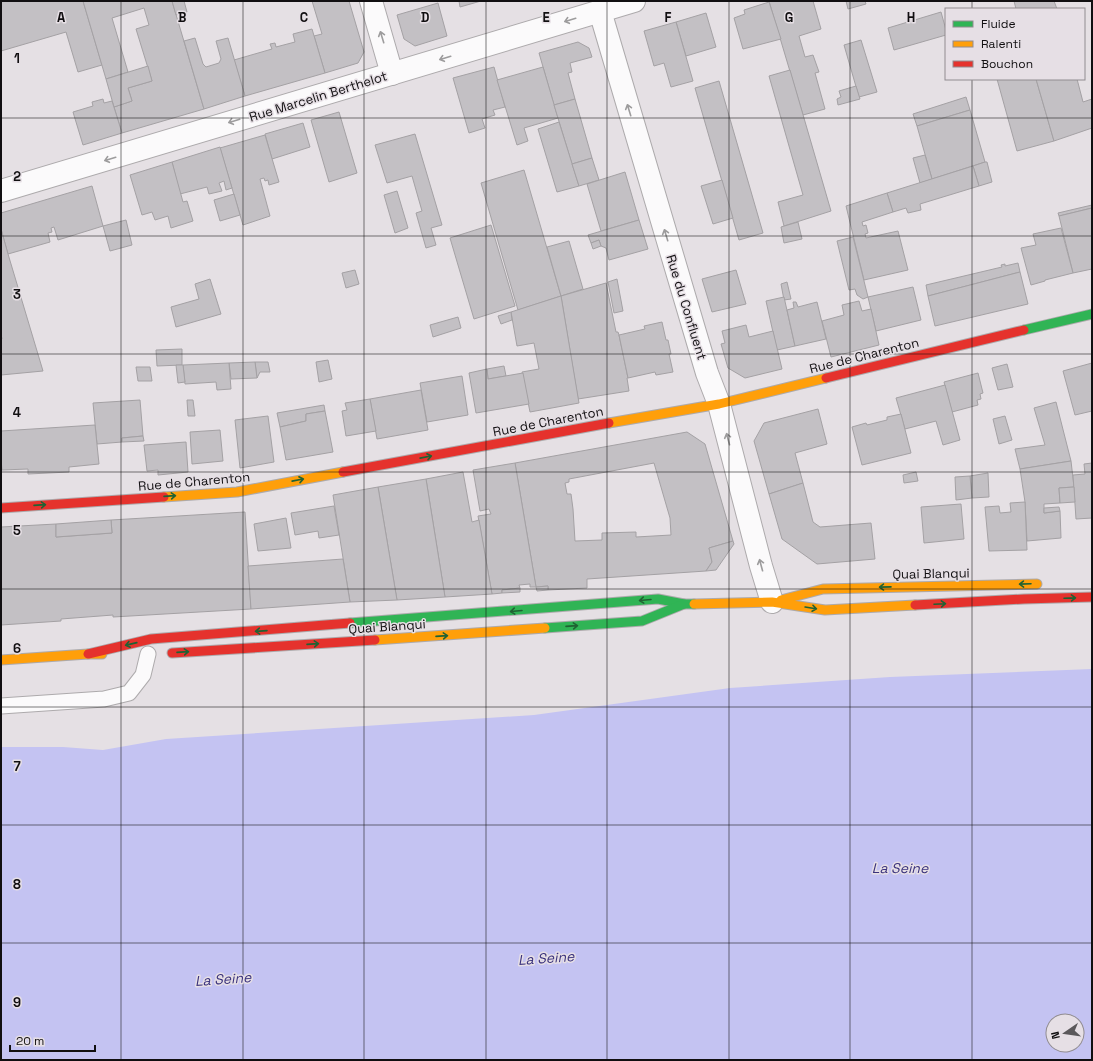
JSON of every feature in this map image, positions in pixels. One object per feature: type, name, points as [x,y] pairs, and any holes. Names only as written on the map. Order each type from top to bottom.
[{"type":"main road","name":"Rue de Charenton","points":[[1,508],[237,492],[622,420],[719,404],[1092,314]]},
{"type":"main road","name":"Quai Blanqui","points":[[772,602],[823,589],[1047,584]]},
{"type":"main road","name":"Quai Blanqui","points":[[88,654],[151,639],[658,599],[684,604],[772,602],[825,610],[1024,599],[1092,597]]},
{"type":"main road","name":"Quai Blanqui","points":[[152,654],[486,633],[642,621],[684,604]]},
{"type":"main road","name":"Quai Blanqui","points":[[1,660],[88,654],[126,654]]},
{"type":"street","points":[[371,1],[392,74]]},
{"type":"street","name":"Rue Marcelin Berthelot","points":[[1,191],[634,1]]},
{"type":"street","name":"Rue du Confluent","points":[[600,11],[707,373],[719,404],[761,566],[772,602]]},
{"type":"lane","points":[[1,706],[104,699],[128,693],[143,676],[152,654]]},
{"type":"water","name":"La Seine","points":[[1092,669],[1092,1060],[1,1060],[1,747],[63,747],[103,750],[166,739],[534,715],[730,688],[890,677]]},
{"type":"building","points":[[1,1],[83,1],[102,65],[78,72],[66,32],[1,51]]},
{"type":"building","points":[[83,1],[172,1],[204,109],[122,133],[114,107],[132,101],[128,88],[152,81],[136,29],[149,25],[144,8],[112,18],[128,72],[106,79]]},
{"type":"building","points":[[172,1],[184,1],[187,12],[176,15]]},
{"type":"building","points":[[312,1],[349,1],[364,52],[358,63],[325,73],[314,36],[322,34]]},
{"type":"building","points":[[459,1],[481,1],[460,7]]},
{"type":"building","points":[[769,1],[813,1],[821,29],[799,36],[805,57],[813,55],[819,72],[815,73],[825,109],[803,115]]},
{"type":"building","points":[[846,1],[865,1],[866,4],[848,9]]},
{"type":"building","points":[[1014,1],[1054,1],[1057,8],[1016,8]]},
{"type":"building","points":[[769,2],[781,39],[743,49],[734,18],[745,14],[744,10]]},
{"type":"building","points":[[438,3],[447,36],[415,46],[404,39],[397,15]]},
{"type":"building","points":[[941,12],[945,26],[945,35],[894,50],[888,28]]},
{"type":"building","points":[[706,13],[716,47],[686,56],[676,22]]},
{"type":"building","points":[[676,22],[693,81],[671,87],[664,63],[654,66],[644,31]]},
{"type":"building","points":[[312,29],[325,73],[245,96],[234,60],[272,49],[270,44],[275,43],[276,47],[295,42],[293,34]]},
{"type":"building","points":[[195,38],[203,64],[206,67],[219,63],[221,59],[216,41],[228,38],[245,96],[204,109],[184,41]]},
{"type":"building","points":[[861,40],[877,92],[859,97],[844,45]]},
{"type":"building","points":[[578,42],[589,48],[592,57],[570,63],[572,72],[568,73],[575,99],[554,105],[539,53]]},
{"type":"building","points":[[148,66],[152,81],[128,88],[132,101],[114,107],[106,79]]},
{"type":"building","points":[[494,67],[505,107],[493,110],[495,115],[482,119],[485,128],[469,133],[453,78]]},
{"type":"building","points":[[543,67],[558,118],[524,128],[528,141],[517,145],[497,80]]},
{"type":"building","points":[[790,70],[831,211],[784,226],[778,202],[803,195],[769,76]]},
{"type":"building","points":[[997,80],[1036,80],[1054,141],[1017,151]]},
{"type":"building","points":[[1036,80],[1077,80],[1083,102],[1092,99],[1092,128],[1054,141]]},
{"type":"building","points":[[719,81],[763,233],[739,240],[695,88]]},
{"type":"building","points":[[856,86],[860,99],[838,105],[837,99],[841,97],[839,91]]},
{"type":"building","points":[[966,97],[970,110],[917,126],[913,114]]},
{"type":"building","points":[[103,99],[104,103],[112,101],[122,133],[83,145],[73,112],[93,106],[92,102]]},
{"type":"building","points":[[575,99],[592,158],[572,164],[554,105]]},
{"type":"building","points":[[970,110],[985,162],[932,179],[917,126]]},
{"type":"building","points":[[339,112],[357,173],[329,182],[311,120]]},
{"type":"building","points":[[559,122],[579,186],[557,192],[538,129]]},
{"type":"building","points":[[303,123],[310,147],[272,159],[265,134]]},
{"type":"building","points":[[415,134],[442,225],[431,228],[436,245],[426,248],[416,213],[422,211],[412,176],[387,183],[375,145]]},
{"type":"building","points":[[265,135],[279,182],[269,185],[268,180],[265,181],[264,178],[260,179],[270,216],[243,225],[220,148]]},
{"type":"building","points":[[220,147],[232,188],[226,190],[224,181],[219,183],[222,191],[209,194],[207,187],[180,194],[172,162]]},
{"type":"building","points":[[925,155],[932,179],[920,183],[913,158]]},
{"type":"building","points":[[592,158],[599,180],[579,186],[572,164]]},
{"type":"building","points":[[172,162],[183,202],[187,201],[193,221],[171,228],[168,216],[155,220],[152,212],[142,215],[130,175]]},
{"type":"building","points":[[987,162],[992,182],[979,186],[973,166]]},
{"type":"building","points":[[973,166],[979,186],[920,204],[921,210],[908,213],[906,208],[893,212],[887,193]]},
{"type":"building","points":[[524,170],[561,296],[518,310],[481,183]]},
{"type":"building","points":[[625,172],[639,220],[601,231],[587,184]]},
{"type":"building","points":[[722,180],[733,218],[713,224],[701,186]]},
{"type":"building","points":[[92,186],[103,226],[58,240],[54,227],[51,228],[52,232],[48,233],[50,242],[8,254],[1,229],[1,213]]},
{"type":"building","points":[[397,191],[408,228],[395,233],[384,195]]},
{"type":"building","points":[[887,193],[893,212],[862,222],[863,226],[866,225],[868,233],[865,234],[866,238],[898,231],[908,270],[864,280],[846,206]]},
{"type":"building","points":[[234,194],[240,215],[220,221],[214,200]]},
{"type":"building","points":[[1092,205],[1092,208],[1059,216],[1058,213]]},
{"type":"building","points":[[1092,208],[1092,269],[1073,273],[1059,216]]},
{"type":"building","points":[[126,220],[132,245],[110,251],[103,226]]},
{"type":"building","points":[[639,220],[648,249],[609,260],[606,248],[601,246],[599,240],[591,243],[588,235]]},
{"type":"building","points":[[798,222],[802,239],[784,243],[781,227]]},
{"type":"building","points":[[491,225],[515,306],[474,319],[450,238]]},
{"type":"building","points":[[1061,228],[1073,273],[1031,285],[1021,248],[1036,245],[1033,234]]},
{"type":"building","points":[[1,229],[8,254],[43,371],[1,375]]},
{"type":"building","points":[[853,237],[868,297],[863,299],[857,295],[855,289],[849,290],[837,241]]},
{"type":"building","points":[[599,240],[601,246],[593,249],[591,243]]},
{"type":"building","points":[[569,241],[583,289],[561,296],[547,247]]},
{"type":"building","points":[[1018,263],[1020,272],[928,296],[926,285],[1002,267],[1001,265],[1005,264],[1005,266]]},
{"type":"building","points":[[355,270],[359,284],[346,288],[342,273]]},
{"type":"building","points":[[736,270],[746,304],[712,312],[702,279]]},
{"type":"building","points":[[1020,272],[1028,304],[935,326],[928,296]]},
{"type":"building","points":[[210,279],[221,314],[176,327],[171,307],[199,299],[195,284]]},
{"type":"building","points":[[617,279],[623,311],[614,313],[608,282]]},
{"type":"building","points":[[787,282],[791,299],[784,300],[781,284]]},
{"type":"building","points":[[606,283],[616,332],[618,332],[619,335],[628,378],[629,391],[578,399],[561,296]]},
{"type":"building","points":[[913,287],[921,320],[876,331],[868,297]]},
{"type":"building","points":[[561,296],[579,403],[530,412],[522,372],[539,369],[534,343],[517,346],[511,312]]},
{"type":"building","points":[[784,297],[795,346],[777,350],[766,301]]},
{"type":"building","points":[[859,301],[862,311],[871,309],[879,345],[831,357],[822,321],[844,315],[842,305]]},
{"type":"building","points":[[793,302],[796,302],[798,307],[817,302],[826,339],[795,346],[787,310],[794,308]]},
{"type":"building","points":[[511,312],[512,320],[501,324],[498,316]]},
{"type":"building","points":[[458,317],[461,328],[433,337],[430,325]]},
{"type":"building","points":[[662,322],[666,340],[668,340],[673,372],[656,375],[655,372],[628,378],[619,335],[645,329],[644,326]]},
{"type":"building","points":[[746,325],[749,337],[773,331],[782,369],[745,378],[728,368],[721,344],[725,343],[722,331]]},
{"type":"building","points":[[182,349],[182,365],[157,366],[156,350]]},
{"type":"building","points":[[328,360],[332,379],[319,382],[316,362]]},
{"type":"building","points":[[255,362],[268,362],[270,372],[260,372],[257,378]]},
{"type":"building","points":[[255,362],[257,378],[231,379],[229,363]]},
{"type":"building","points":[[229,363],[231,389],[217,390],[216,382],[185,384],[183,365]]},
{"type":"building","points":[[1092,363],[1092,411],[1075,415],[1063,371]]},
{"type":"building","points":[[1007,364],[1013,387],[998,390],[992,368]]},
{"type":"building","points":[[176,365],[183,365],[185,382],[178,383]]},
{"type":"building","points":[[504,366],[506,376],[488,379],[487,369]]},
{"type":"building","points":[[136,367],[150,367],[152,381],[138,381]]},
{"type":"building","points":[[487,369],[488,379],[523,373],[529,404],[476,413],[469,373]]},
{"type":"building","points":[[978,373],[983,393],[980,394],[981,399],[977,400],[978,405],[952,412],[944,382]]},
{"type":"building","points":[[462,376],[468,415],[427,422],[420,383]]},
{"type":"building","points":[[945,385],[960,440],[943,445],[936,421],[905,429],[896,398]]},
{"type":"building","points":[[421,390],[428,430],[377,439],[370,399]]},
{"type":"building","points":[[370,399],[376,431],[346,436],[342,411],[347,410],[345,403]]},
{"type":"building","points":[[140,400],[143,436],[122,438],[122,442],[97,444],[93,403]]},
{"type":"building","points":[[187,400],[193,400],[195,416],[188,416]]},
{"type":"building","points":[[1056,402],[1071,461],[1020,469],[1015,449],[1045,445],[1034,408]]},
{"type":"building","points":[[324,405],[325,411],[306,414],[306,421],[280,427],[277,413]]},
{"type":"building","points":[[818,409],[827,444],[795,453],[803,483],[769,494],[754,441],[764,423]]},
{"type":"building","points":[[325,411],[333,452],[286,460],[280,427],[306,421],[306,414]]},
{"type":"building","points":[[901,414],[911,453],[862,465],[852,427],[887,420],[887,417]]},
{"type":"building","points":[[268,416],[274,462],[240,468],[235,420]]},
{"type":"building","points":[[1005,416],[1012,440],[999,444],[993,419]]},
{"type":"building","points":[[95,425],[99,464],[69,467],[69,472],[28,474],[28,469],[2,470],[1,431]]},
{"type":"building","points":[[220,430],[223,461],[192,464],[190,432]]},
{"type":"building","points":[[687,432],[705,444],[733,541],[709,548],[712,562],[706,571],[587,579],[587,588],[548,590],[548,586],[536,587],[515,463]],"holes":[[[654,463],[670,518],[671,535],[636,537],[636,532],[602,533],[602,540],[575,541],[571,494],[567,494],[565,483],[569,482],[569,479]]]},
{"type":"building","points":[[143,436],[144,441],[122,442],[122,438]]},
{"type":"building","points":[[186,442],[188,472],[158,475],[158,470],[147,471],[144,445]]},
{"type":"building","points":[[1071,461],[1074,487],[1059,488],[1060,503],[1044,504],[1044,513],[1060,511],[1061,538],[1027,541],[1025,502],[1020,469]]},
{"type":"building","points":[[515,463],[536,587],[530,587],[530,584],[519,585],[520,588],[502,590],[502,593],[492,594],[478,516],[491,514],[489,509],[480,511],[473,470]]},
{"type":"building","points":[[1092,463],[1092,518],[1076,519],[1073,475],[1085,474],[1084,464]]},
{"type":"building","points":[[463,472],[472,522],[479,520],[492,594],[445,597],[426,479]]},
{"type":"building","points":[[916,472],[918,481],[904,483],[903,475]]},
{"type":"building","points":[[988,473],[989,497],[972,498],[970,476]]},
{"type":"building","points":[[970,476],[972,498],[956,500],[955,477]]},
{"type":"building","points":[[426,479],[445,597],[397,600],[378,487]]},
{"type":"building","points":[[803,483],[813,522],[820,527],[871,523],[875,559],[817,564],[782,539],[769,494]]},
{"type":"building","points":[[378,487],[397,600],[350,602],[333,495]]},
{"type":"building","points":[[1074,487],[1075,502],[1060,503],[1059,488]]},
{"type":"building","points":[[1025,502],[1027,550],[989,551],[985,507],[999,506],[1000,513],[1011,512],[1010,503]]},
{"type":"building","points":[[961,504],[964,539],[924,543],[921,507]]},
{"type":"building","points":[[334,506],[339,535],[319,538],[318,531],[295,535],[291,513]]},
{"type":"building","points":[[1059,507],[1060,511],[1044,513],[1044,508]]},
{"type":"building","points":[[245,512],[251,609],[113,617],[113,615],[61,619],[61,621],[1,625],[1,527],[56,524],[56,537],[112,533],[111,520]]},
{"type":"building","points":[[286,518],[291,548],[258,551],[254,524]]},
{"type":"building","points":[[111,520],[112,533],[56,537],[56,524]]},
{"type":"building","points":[[733,541],[734,544],[716,570],[706,571],[712,562],[709,548]]},
{"type":"building","points":[[343,559],[350,602],[251,609],[248,566]]},
{"type":"building","points":[[548,586],[548,590],[537,591],[536,587]]},
{"type":"building","points":[[520,588],[520,592],[502,593],[502,590]]},
{"type":"traffic: fast","points":[[1024,330],[1092,314]]},
{"type":"traffic: fast","points":[[350,623],[658,599],[684,604],[694,604]]},
{"type":"traffic: fast","points":[[545,628],[642,621],[684,604]]},
{"type":"traffic: slow","points":[[609,423],[719,404],[826,378]]},
{"type":"traffic: slow","points":[[164,497],[237,492],[343,472]]},
{"type":"traffic: slow","points":[[781,600],[823,589],[1037,584]]},
{"type":"traffic: slow","points":[[694,604],[772,602],[825,610],[915,605]]},
{"type":"traffic: slow","points":[[375,640],[545,628]]},
{"type":"traffic: slow","points":[[1,660],[102,654]]},
{"type":"traffic: jam","points":[[826,378],[1024,330]]},
{"type":"traffic: jam","points":[[343,472],[609,423]]},
{"type":"traffic: jam","points":[[1,508],[164,497]]},
{"type":"traffic: jam","points":[[915,605],[1092,597]]},
{"type":"traffic: jam","points":[[88,654],[151,639],[350,623]]},
{"type":"traffic: jam","points":[[172,653],[375,640]]}]
